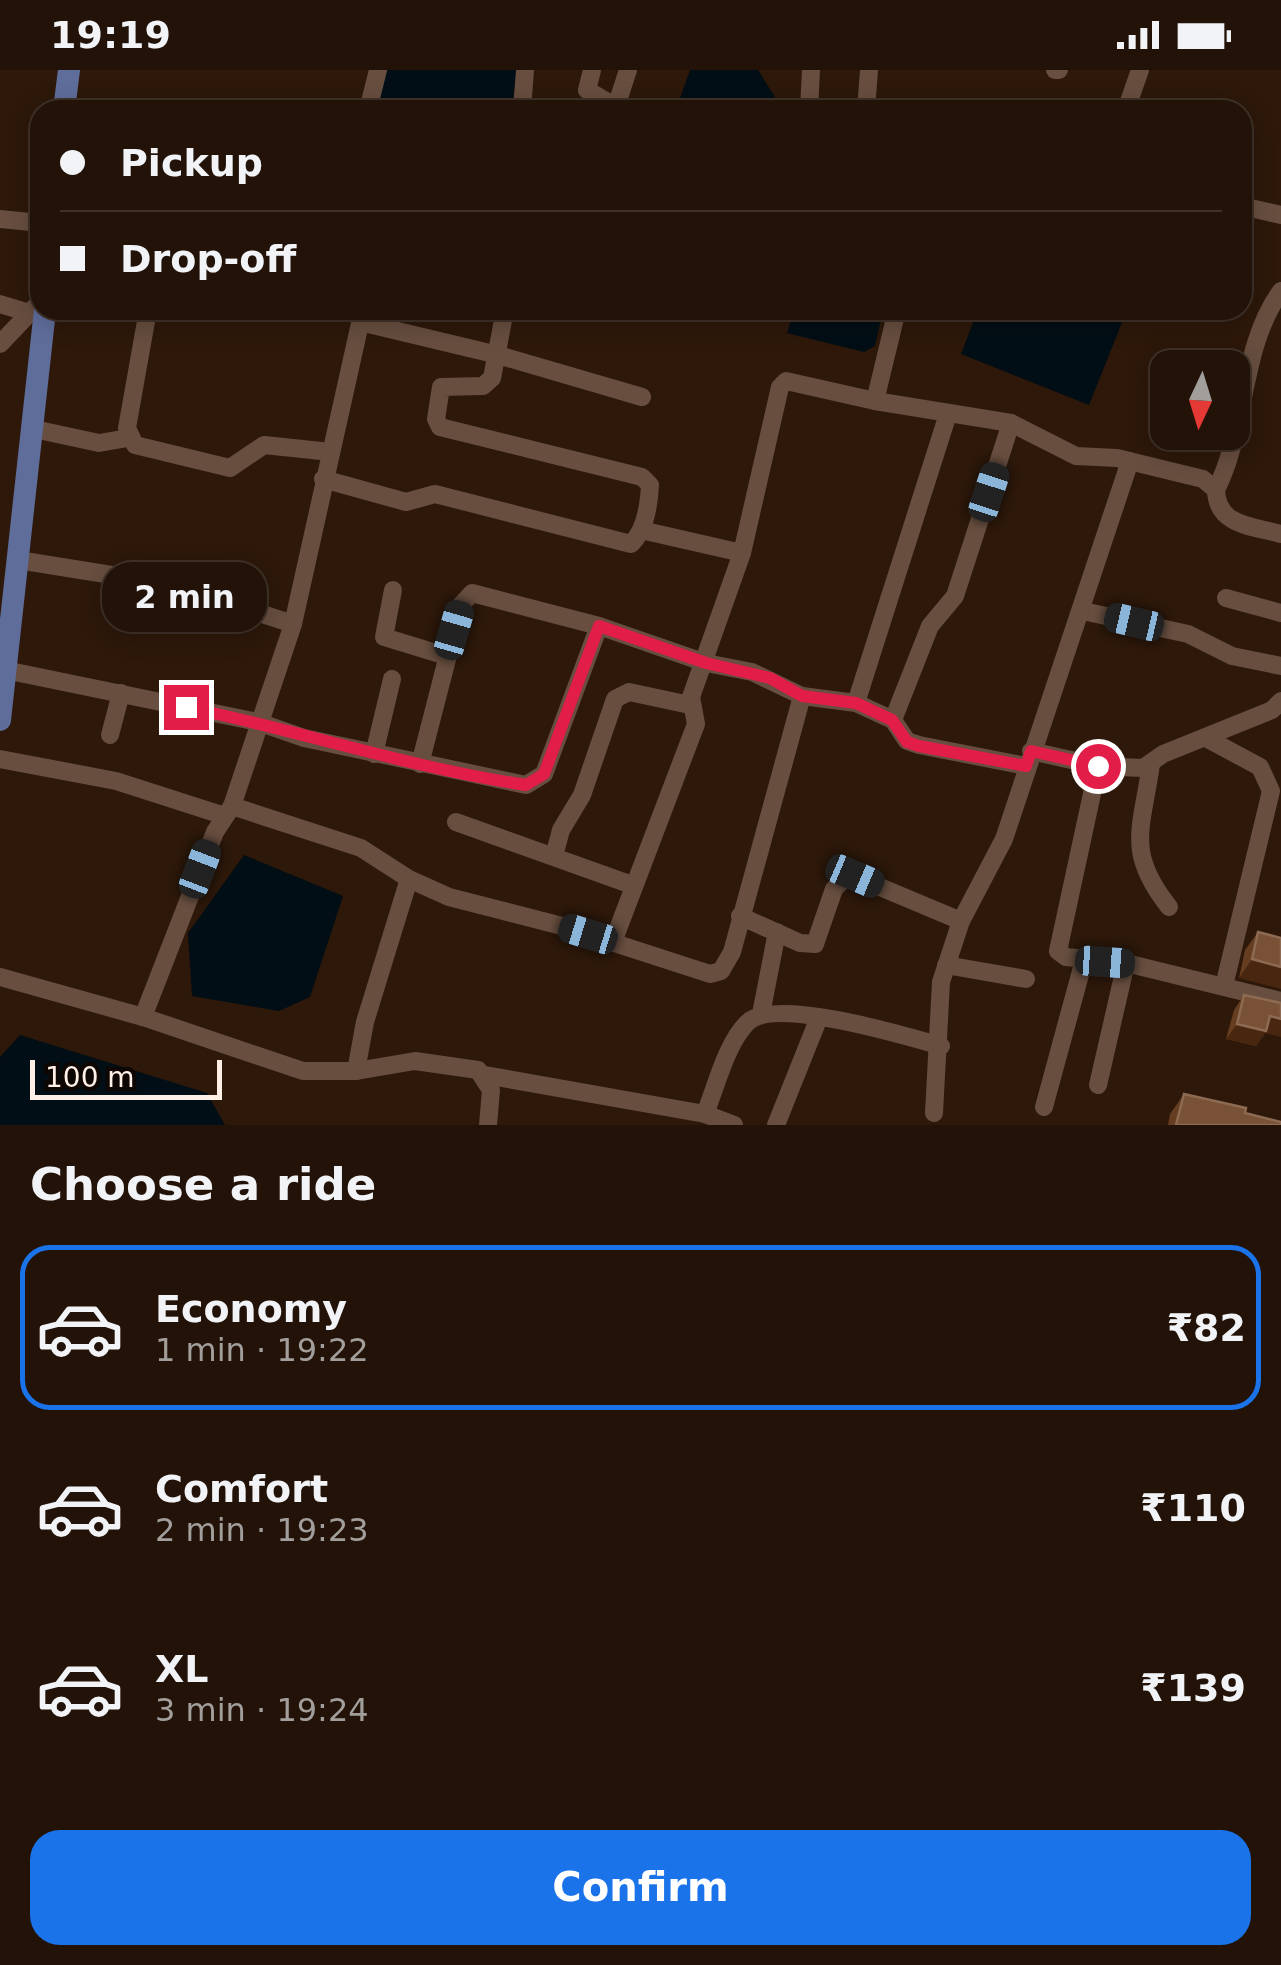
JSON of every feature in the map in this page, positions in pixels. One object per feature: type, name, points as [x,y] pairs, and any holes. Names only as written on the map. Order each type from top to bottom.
[{"type":"main road","points":[[65,100],[69,70]]},
{"type":"main road","points":[[0,720],[34,430],[38,320]]},
{"type":"street","points":[[370,100],[378,70]]},
{"type":"street","points":[[523,100],[525,70]]},
{"type":"street","points":[[592,70],[587,90],[603,100]]},
{"type":"street","points":[[619,100],[628,70]]},
{"type":"street","points":[[810,100],[812,70]]},
{"type":"street","points":[[867,100],[869,70]]},
{"type":"street","points":[[1130,100],[1140,70]]},
{"type":"street","points":[[1252,208],[1281,215]]},
{"type":"street","points":[[0,219],[30,222]]},
{"type":"street","points":[[1281,291],[1262,332],[1228,465],[1216,490],[1216,505],[1223,516],[1281,534]]},
{"type":"street","points":[[0,304],[30,308]]},
{"type":"street","points":[[0,344],[30,316]]},
{"type":"street","points":[[128,438],[146,320]]},
{"type":"street","points":[[142,1017],[228,811],[293,624],[360,320]]},
{"type":"street","points":[[375,320],[642,397]]},
{"type":"street","points":[[322,479],[406,502],[436,494],[493,506],[630,544],[641,530],[650,497],[650,485],[642,477],[440,428],[436,419],[442,387],[489,383],[503,320]]},
{"type":"street","points":[[875,402],[895,320]]},
{"type":"street","points":[[613,942],[696,724],[690,705],[742,553],[780,386],[794,380],[875,402],[1011,423],[1076,456],[1130,462],[1204,479],[1216,490]]},
{"type":"street","points":[[856,703],[948,414]]},
{"type":"street","points":[[892,720],[932,620],[955,596],[1011,423]]},
{"type":"street","points":[[34,430],[99,443],[128,438]]},
{"type":"street","points":[[128,438],[135,445],[230,468],[264,445],[331,452]]},
{"type":"street","points":[[934,1114],[941,1046],[940,999],[946,965],[960,922],[996,860],[1028,758],[1083,611],[1130,462]]},
{"type":"street","points":[[641,530],[742,553]]},
{"type":"street","points":[[18,560],[174,584],[293,624]]},
{"type":"street","points":[[393,590],[384,637],[446,656]]},
{"type":"street","points":[[420,764],[461,604],[472,593],[599,626],[706,663],[770,678],[802,696],[856,703],[892,720],[907,742],[1133,770],[1272,710],[1281,701]]},
{"type":"street","points":[[1226,598],[1281,613]]},
{"type":"street","points":[[1083,611],[1188,634],[1232,656],[1281,666]]},
{"type":"street","points":[[5,670],[258,722],[374,754],[526,785],[538,781],[599,626]]},
{"type":"street","points":[[374,754],[392,679]]},
{"type":"street","points":[[110,734],[120,692]]},
{"type":"street","points":[[554,856],[562,830],[582,794],[615,699],[629,692],[690,705]]},
{"type":"street","points":[[0,759],[116,781],[360,848],[409,879],[449,898],[613,942],[710,974],[726,964],[765,844],[772,798],[802,696]]},
{"type":"street","points":[[1206,738],[1260,766],[1271,791],[1224,986]]},
{"type":"street","points":[[1151,764],[1140,856],[1148,880],[1169,907]]},
{"type":"street","points":[[1098,766],[1058,951],[1066,958],[1126,963],[1281,1000]]},
{"type":"street","points":[[456,822],[632,885]]},
{"type":"street","points":[[740,916],[800,943],[816,944],[834,889],[849,874],[960,922]]},
{"type":"street","points":[[356,1071],[365,1022],[409,879]]},
{"type":"street","points":[[705,1114],[740,1032],[760,1014],[777,932]]},
{"type":"street","points":[[1044,1108],[1084,960]]},
{"type":"street","points":[[1098,1085],[1126,963]]},
{"type":"street","points":[[946,965],[1026,979]]},
{"type":"street","points":[[0,977],[142,1017],[304,1071],[356,1071],[415,1061],[455,1064],[485,1076],[705,1114],[734,1125]]},
{"type":"street","points":[[760,1014],[859,1024],[941,1046]]},
{"type":"street","points":[[776,1125],[818,1020]]},
{"type":"street","points":[[485,1076],[490,1090],[488,1125]]},
{"type":"shaded area","points":[[384,70],[518,70],[513,100],[377,100]]},
{"type":"shaded area","points":[[690,70],[758,70],[777,100],[680,100]]},
{"type":"shaded area","points":[[791,320],[881,320],[875,346],[864,352],[787,333]]},
{"type":"shaded area","points":[[974,320],[1123,320],[1089,405],[961,354]]},
{"type":"shaded area","points":[[244,855],[343,896],[310,997],[279,1011],[192,996],[188,933]]},
{"type":"shaded area","points":[[20,1035],[207,1093],[225,1125],[0,1125],[0,1057]]},
{"type":"building","points":[[1258,932],[1281,938],[1281,967],[1252,959]]},
{"type":"building","points":[[1244,995],[1281,1003],[1281,1019],[1270,1016],[1266,1031],[1237,1024]]},
{"type":"building","points":[[1184,1094],[1246,1108],[1245,1113],[1281,1125],[1176,1125]]},
{"type":"route","points":[[186,707],[258,722],[304,738],[526,785],[544,774],[599,626],[706,663],[770,678],[802,696],[856,703],[892,720],[907,742],[919,746],[1026,766],[1031,751],[1098,766]]}]
